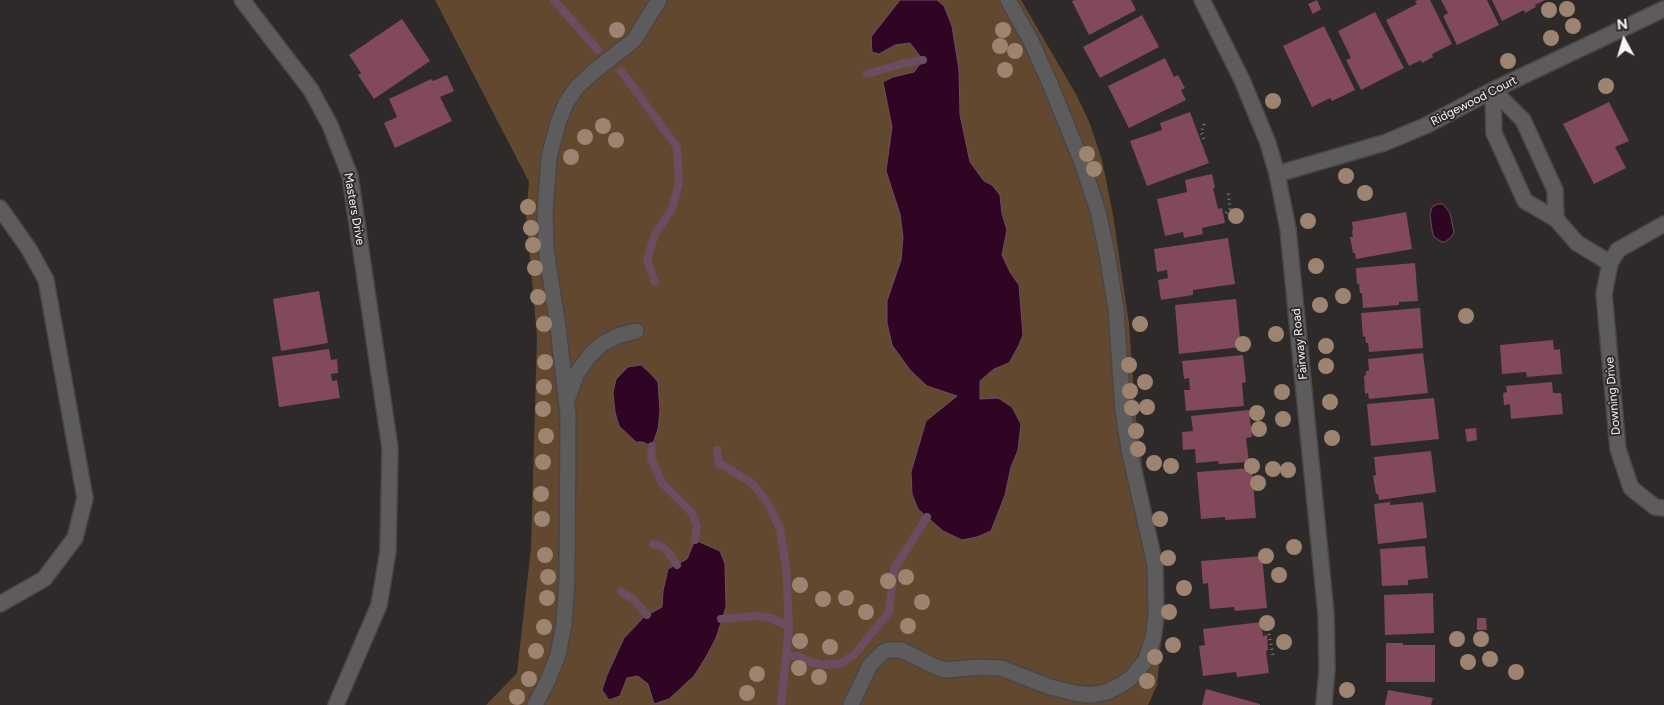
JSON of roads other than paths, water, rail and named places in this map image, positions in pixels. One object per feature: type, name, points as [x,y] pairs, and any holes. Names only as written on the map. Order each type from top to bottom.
[{"type":"street","name":"Masters Drive","points":[[242,0],[311,90],[330,125],[350,176],[390,448],[388,551],[379,605],[336,705]]},
{"type":"street","points":[[534,705],[548,680],[558,655],[564,624],[568,508],[567,399],[546,249],[545,212],[549,157],[559,120],[566,103],[577,87],[634,40],[659,0]]},
{"type":"street","points":[[851,705],[870,665],[882,652],[888,650],[901,650],[946,670],[979,667],[1001,668],[1050,687],[1089,695],[1107,692],[1132,677],[1145,661],[1153,638],[1156,616],[1155,564],[1129,450],[1123,410],[1116,309],[1109,262],[1098,211],[1084,168],[1050,84],[1031,41],[1008,0]]},
{"type":"street","name":"Fairway Road","points":[[1202,0],[1242,80],[1268,143],[1277,174],[1292,262],[1326,614],[1327,669],[1324,705]]},
{"type":"street","name":"Ridgewood Court","points":[[1277,174],[1384,143],[1427,125],[1493,90],[1664,8]]},
{"type":"street","points":[[1493,90],[1494,133],[1525,201],[1556,219],[1577,242],[1610,263],[1618,250],[1664,224]]},
{"type":"street","points":[[1493,90],[1523,120],[1555,190],[1556,219]]},
{"type":"street","points":[[0,208],[29,250],[46,280],[85,498],[75,538],[44,579],[0,604]]},
{"type":"street","name":"Downing Drive","points":[[1610,263],[1604,294],[1618,449],[1631,488],[1656,507],[1664,508]]},
{"type":"street","points":[[567,399],[578,373],[591,354],[602,344],[617,336],[636,332]]},
{"type":"waterway","points":[[554,0],[598,50]]},
{"type":"waterway","points":[[867,74],[923,60]]},
{"type":"waterway","points":[[621,71],[677,147],[679,182],[672,209],[655,234],[647,260],[655,282]]},
{"type":"waterway","points":[[652,446],[651,458],[662,483],[692,513],[697,527],[695,540]]},
{"type":"waterway","points":[[717,450],[719,463],[752,483],[768,503],[780,529],[786,566],[789,627],[781,705]]},
{"type":"waterway","points":[[787,656],[798,656],[810,662],[823,665],[841,663],[854,655],[889,612],[894,569],[927,517]]},
{"type":"waterway","points":[[653,544],[663,547],[677,565]]},
{"type":"waterway","points":[[621,591],[635,601],[647,615]]},
{"type":"waterway","points":[[721,619],[756,616],[771,618],[789,627]]}]
